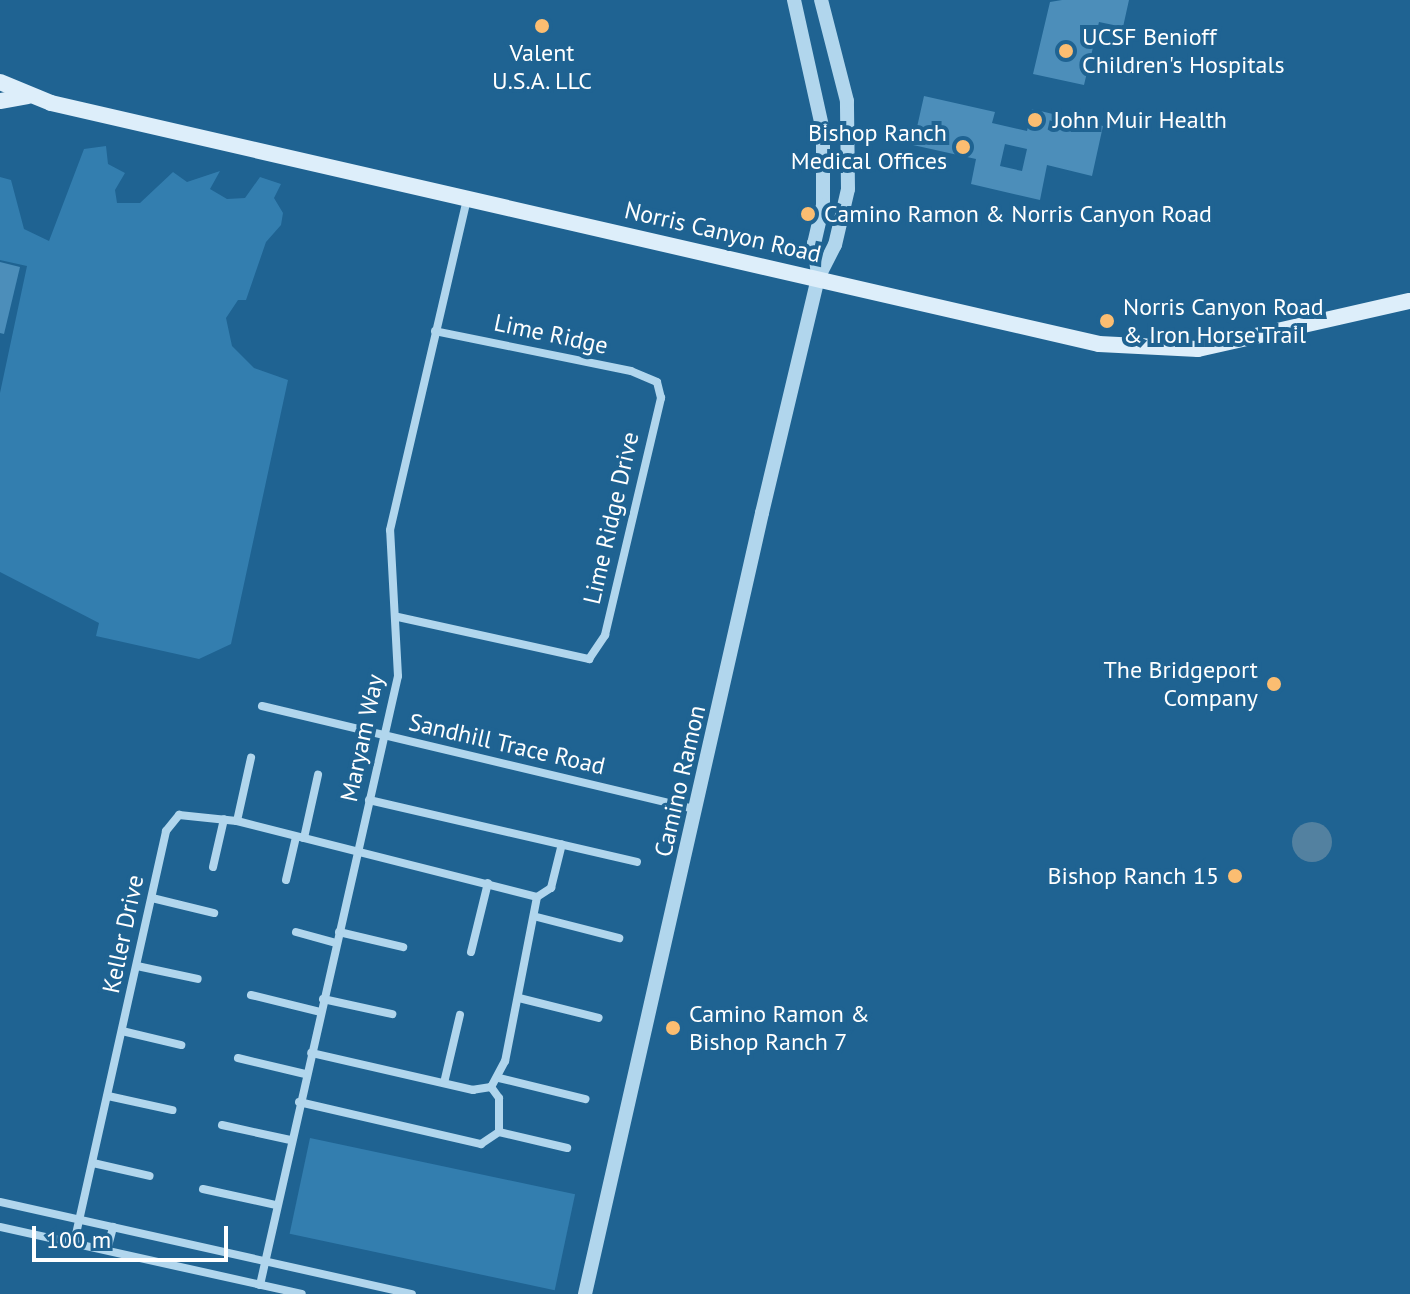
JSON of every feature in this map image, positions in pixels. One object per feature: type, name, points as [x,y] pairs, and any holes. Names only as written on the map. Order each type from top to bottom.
[{"type":"main road","name":"Norris Canyon Road","points":[[0,82],[28,96],[1099,344],[1146,348],[1221,345],[1410,301]]},
{"type":"main road","name":"Norris Canyon Road","points":[[0,101],[28,96]]},
{"type":"street","name":"Camino Ramon","points":[[794,0],[823,131],[823,205],[814,243],[818,278]]},
{"type":"street","name":"Camino Ramon","points":[[585,1294],[818,278],[835,245],[848,189],[849,132],[821,0]]},
{"type":"street","name":"Maryam Way","points":[[260,1285],[290,1140],[398,676],[398,617],[390,530],[467,198]]},
{"type":"street","name":"Lime Ridge","points":[[435,331],[657,382]]},
{"type":"street","name":"Lime Ridge Drive","points":[[398,617],[589,659],[605,635],[626,557],[661,398],[657,382]]},
{"type":"street","name":"Sandhill Trace Road","points":[[262,706],[697,809]]},
{"type":"street","points":[[237,821],[251,758]]},
{"type":"street","points":[[286,880],[318,775]]},
{"type":"street","points":[[369,800],[637,862]]},
{"type":"street","name":"Keller Drive","points":[[74,1243],[152,898],[173,821],[188,815],[237,821],[537,897]]},
{"type":"street","points":[[213,867],[224,819]]},
{"type":"street","points":[[491,1087],[499,1078],[519,998],[537,917],[537,897],[551,888],[562,844]]},
{"type":"street","points":[[471,952],[488,883]]},
{"type":"street","points":[[152,898],[214,913]]},
{"type":"street","points":[[537,917],[619,938]]},
{"type":"street","points":[[296,932],[336,943]]},
{"type":"street","points":[[339,932],[403,947]]},
{"type":"street","points":[[137,966],[198,979]]},
{"type":"street","points":[[251,995],[321,1012]]},
{"type":"street","points":[[519,998],[599,1018]]},
{"type":"street","points":[[323,999],[392,1014]]},
{"type":"street","points":[[444,1083],[460,1015]]},
{"type":"street","points":[[122,1031],[181,1045]]},
{"type":"street","points":[[311,1053],[444,1083],[491,1087],[499,1098],[499,1132]]},
{"type":"street","points":[[238,1058],[305,1074]]},
{"type":"street","points":[[499,1078],[585,1099]]},
{"type":"street","points":[[108,1096],[172,1110]]},
{"type":"street","points":[[299,1102],[467,1143],[481,1144],[499,1132],[567,1148]]},
{"type":"street","points":[[222,1125],[290,1140]]},
{"type":"street","points":[[93,1163],[150,1176]]},
{"type":"street","points":[[203,1189],[276,1205]]},
{"type":"street","points":[[0,1202],[412,1294]]},
{"type":"street","points":[[0,1227],[302,1294]]},
{"type":"street","points":[[107,1250],[113,1227]]},
{"type":"shaded area","points":[[106,146],[108,164],[125,173],[115,190],[117,203],[140,203],[173,172],[187,182],[220,171],[210,189],[227,199],[245,198],[260,177],[281,184],[274,198],[283,213],[281,225],[266,242],[246,300],[238,300],[226,318],[232,346],[254,368],[288,380],[231,644],[199,659],[96,636],[99,623],[0,572],[0,393],[27,266],[0,260],[0,177],[11,180],[24,229],[49,241],[84,149]]},
{"type":"shaded area","points":[[1312,822],[1326,828],[1332,842],[1326,856],[1312,862],[1298,856],[1292,842],[1298,828]]},
{"type":"shaded area","points":[[310,1138],[575,1194],[555,1290],[290,1234]]},
{"type":"building","name":"UCSF Benioff Children's Hospitals","points":[[1129,0],[1123,27],[1099,22],[1084,85],[1033,74],[1050,2]]},
{"type":"building","name":"Bishop Ranch Medical Offices","points":[[924,96],[995,112],[992,123],[1027,131],[1032,109],[1103,126],[1092,176],[1047,165],[1040,200],[971,184],[976,159],[913,145]],"holes":[[[1005,144],[1027,149],[1022,171],[1000,166]]]},
{"type":"building","points":[[0,262],[20,267],[4,334],[0,333]]},
{"type":"place","name":"Valent U.S.A. LLC","points":[[542,26]]},
{"type":"place","name":"UCSF Benioff Children's Hospitals","points":[[1066,51]]},
{"type":"place","name":"John Muir Health","points":[[1035,120]]},
{"type":"place","name":"Bishop Ranch Medical Offices","points":[[963,147]]},
{"type":"place","name":"Camino Ramon & Norris Canyon Road","points":[[808,214]]},
{"type":"place","name":"Norris Canyon Road & Iron Horse Trail","points":[[1107,321]]},
{"type":"place","name":"The Bridgeport Company","points":[[1274,684]]},
{"type":"place","name":"Bishop Ranch 15","points":[[1235,876]]},
{"type":"place","name":"Camino Ramon & Bishop Ranch 7","points":[[673,1028]]}]
